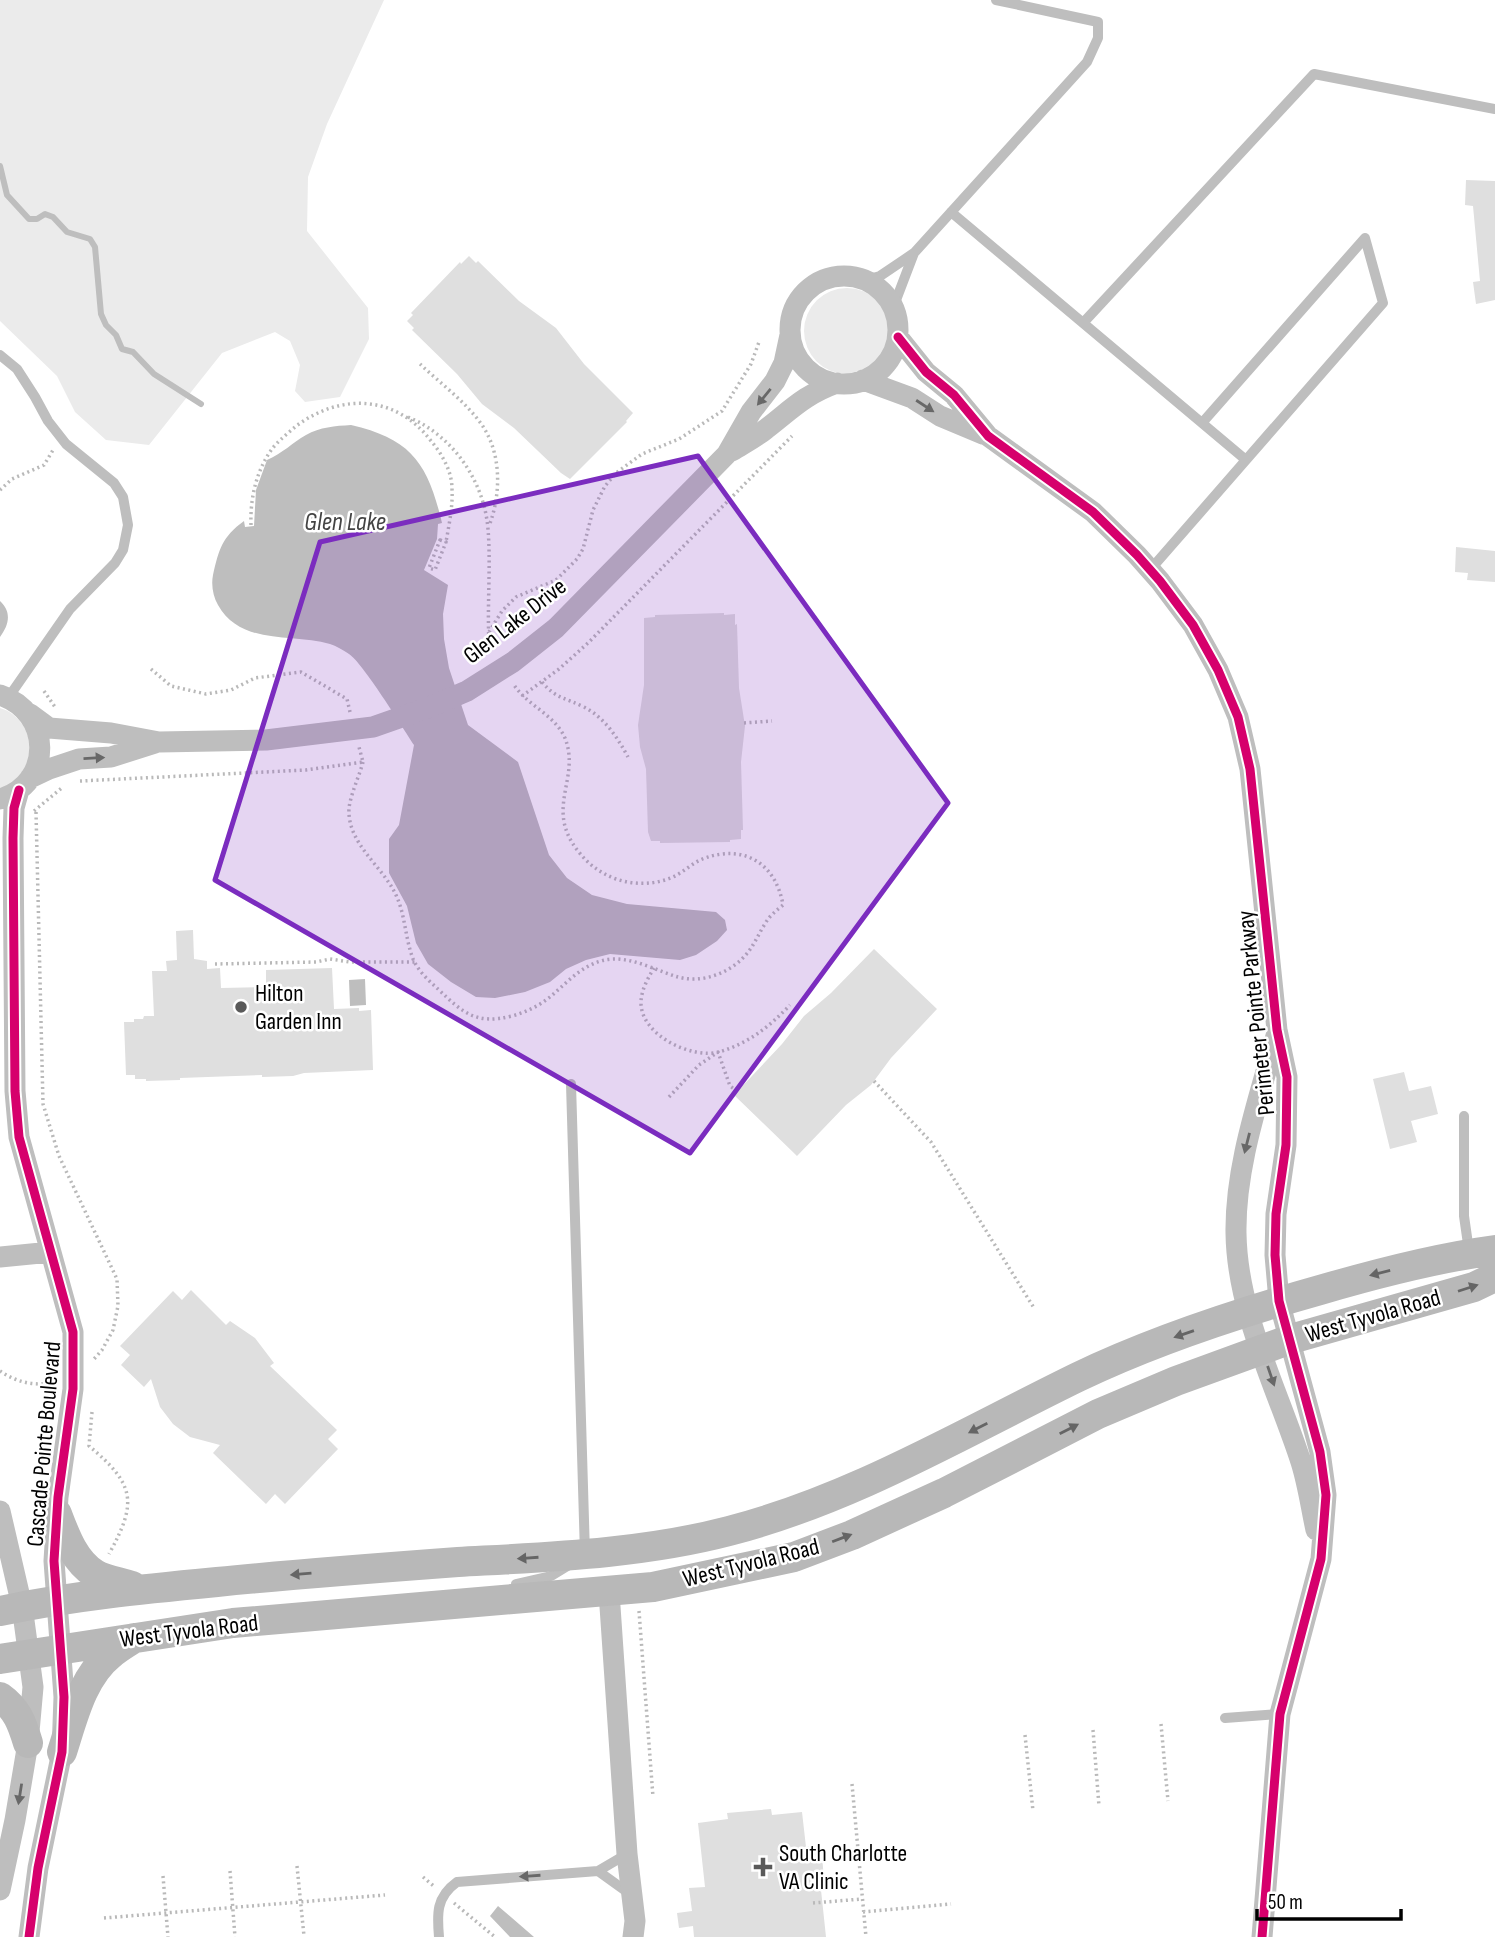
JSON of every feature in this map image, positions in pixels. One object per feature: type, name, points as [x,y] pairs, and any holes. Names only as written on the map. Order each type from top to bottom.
[{"type":"main road","name":"West Tyvola Road","points":[[11,1609],[142,1589],[349,1569],[585,1554],[669,1544],[725,1532],[782,1516],[841,1493],[923,1456],[1082,1376],[1164,1341],[1279,1301],[1384,1272],[1482,1252]]},
{"type":"main road","name":"West Tyvola Road","points":[[0,1659],[233,1623],[653,1587],[794,1557],[944,1493],[1098,1414],[1261,1349],[1474,1287],[1495,1277]]},
{"type":"main road","points":[[57,1514],[66,1538],[79,1560],[95,1574],[142,1589]]},
{"type":"main road","points":[[609,1592],[618,1577],[627,1569],[742,1544],[782,1516]]},
{"type":"main road","points":[[62,1752],[77,1705],[92,1675],[110,1654],[136,1637]]},
{"type":"main road","points":[[0,1697],[11,1705],[22,1722],[28,1743]]},
{"type":"street","points":[[838,277],[866,280],[882,291],[893,308],[898,337],[893,354],[883,367],[863,380],[836,383],[820,378],[807,369],[796,354],[790,335],[792,316],[799,299],[812,286],[838,277]]},
{"type":"street","name":"Glen Lake Drive","points":[[727,454],[751,412],[775,381],[784,363],[790,335]]},
{"type":"street","name":"Perimeter Pointe Parkway","points":[[898,337],[926,372],[954,395],[988,436]]},
{"type":"street","name":"Perimeter Pointe Parkway","points":[[863,380],[912,398],[940,416],[988,436],[1093,512],[1150,570],[1193,625],[1218,670],[1238,717],[1250,769],[1277,1030],[1287,1077],[1286,1145],[1276,1214],[1275,1255],[1279,1301],[1320,1452],[1326,1495],[1321,1559],[1280,1714],[1262,1937]]},
{"type":"street","name":"Glen Lake Drive","points":[[4,696],[49,728],[111,733],[159,742],[266,740],[373,727],[430,707],[467,691],[502,669],[556,628],[727,454],[766,429],[789,408],[814,391],[836,383]]},
{"type":"street","name":"Cascade Pointe Boulevard","points":[[29,1937],[38,1868],[62,1752],[64,1697],[54,1561],[73,1372],[73,1332],[19,1137],[15,1091],[7,939],[16,789],[38,763],[40,746],[37,729],[30,715]]},
{"type":"street","name":"Glen Lake Drive","points":[[16,789],[48,769],[79,759],[111,757],[159,742]]},
{"type":"street","name":"Perimeter Pointe Parkway","points":[[1277,1030],[1244,1157],[1237,1205],[1238,1262],[1249,1311],[1310,1495],[1321,1559]]},
{"type":"street","points":[[0,1257],[51,1251]]},
{"type":"street","name":"Cascade Pointe Boulevard","points":[[0,1511],[11,1609],[30,1654],[33,1687],[28,1743],[0,1891]]},
{"type":"street","points":[[609,1592],[627,1854],[635,1921],[633,1937]]},
{"type":"lane","points":[[866,280],[880,276],[914,253],[1087,62],[1098,38],[1098,22],[996,0]]},
{"type":"lane","points":[[1083,323],[1314,74],[1495,109]]},
{"type":"lane","points":[[951,212],[1246,460]]},
{"type":"lane","points":[[1150,570],[1383,303],[1365,239],[1202,423]]},
{"type":"lane","points":[[893,308],[914,253]]},
{"type":"lane","points":[[0,355],[17,369],[47,421],[60,436],[114,482],[123,497],[128,524],[123,550],[115,563],[70,609],[4,696]]},
{"type":"lane","points":[[503,1585],[528,1583],[551,1576],[585,1554],[571,1084]]},
{"type":"lane","points":[[1464,1116],[1464,1216],[1482,1252]]},
{"type":"lane","points":[[351,1614],[400,1597]]},
{"type":"lane","points":[[1225,1718],[1280,1714]]},
{"type":"lane","points":[[439,1937],[437,1913],[444,1894],[457,1882],[598,1871],[627,1854]]},
{"type":"lane","points":[[598,1871],[632,1895]]},
{"type":"path","points":[[488,634],[502,611],[516,597],[556,580],[570,568],[583,549],[593,510],[605,486],[616,473],[642,454],[679,439],[722,411],[751,364],[759,342]]},
{"type":"path","points":[[420,364],[472,413],[486,433],[498,482],[497,501],[488,528]]},
{"type":"path","points":[[251,525],[253,494],[261,468],[275,444],[298,425],[327,408],[353,403],[380,406],[424,423],[451,445],[473,477],[482,501],[488,528],[489,642],[502,669],[522,696],[545,712],[562,732],[569,763],[563,820],[573,845],[594,868],[617,879],[646,883],[674,877],[702,859],[728,853],[753,858],[766,867],[783,902],[765,922],[749,950],[730,968],[707,978],[693,980],[612,959],[583,968],[536,1007],[508,1017],[483,1020],[471,1016],[454,1004],[415,962],[396,895],[386,877],[353,835],[351,800],[363,762]]},
{"type":"path","points":[[408,417],[442,454],[451,479],[451,510],[446,542],[435,570],[429,568],[440,540],[446,542]]},
{"type":"path","points":[[522,696],[588,643],[797,431]]},
{"type":"path","points":[[0,490],[12,479],[44,466],[60,436]]},
{"type":"path","points":[[542,682],[557,697],[582,706],[603,720],[628,757]]},
{"type":"path","points":[[744,723],[772,721]]},
{"type":"path","points":[[36,809],[43,1104],[59,1156],[117,1279],[118,1306],[113,1329],[96,1358],[95,1370]]},
{"type":"path","points":[[215,964],[316,962],[330,959],[349,962],[415,962]]},
{"type":"path","points":[[654,968],[643,992],[641,1004],[648,1022],[669,1042],[687,1051],[706,1054],[719,1052]]},
{"type":"path","points":[[669,1097],[699,1065],[719,1052],[750,1040],[790,1005]]},
{"type":"path","points":[[719,1052],[730,1086],[737,1091]]},
{"type":"path","points":[[874,1082],[931,1142],[1034,1308]]},
{"type":"path","points":[[0,1371],[15,1380],[38,1384],[54,1382],[96,1358]]},
{"type":"path","points":[[92,1408],[89,1446],[103,1457],[124,1485],[128,1508],[126,1521],[106,1560]]},
{"type":"path","points":[[639,1611],[653,1797]]},
{"type":"path","points":[[1161,1724],[1168,1801]]},
{"type":"path","points":[[1093,1730],[1099,1806]]},
{"type":"path","points":[[1025,1735],[1033,1811]]},
{"type":"path","points":[[852,1784],[866,1937]]},
{"type":"path","points":[[297,1866],[304,1936]]},
{"type":"path","points":[[230,1871],[235,1937]]},
{"type":"path","points":[[163,1876],[168,1937]]},
{"type":"path","points":[[423,1877],[495,1937]]},
{"type":"path","points":[[104,1918],[385,1895]]},
{"type":"path","points":[[813,1903],[862,1899]]},
{"type":"path","points":[[863,1912],[951,1904]]},
{"type":"highlighted area","points":[[698,456],[948,803],[690,1153],[215,880],[320,542]]},
{"type":"shaded area","points":[[0,0],[384,0],[327,124],[308,177],[307,231],[368,308],[369,339],[340,397],[305,402],[295,391],[300,365],[290,341],[275,332],[222,353],[149,445],[106,440],[75,412],[57,376],[0,321]]},
{"type":"shaded area","points":[[847,288],[863,292],[877,301],[886,315],[890,331],[886,347],[877,361],[863,370],[847,374],[831,370],[817,361],[808,347],[804,331],[808,315],[817,301],[831,292]]},
{"type":"shaded area","points":[[0,708],[19,720],[29,740],[30,751],[23,772],[15,781],[0,789]]},
{"type":"water","name":"Glen Lake","points":[[351,425],[389,438],[403,447],[414,457],[430,485],[442,523],[438,524],[437,539],[424,570],[448,585],[443,614],[449,668],[468,725],[518,762],[549,855],[567,878],[592,895],[627,904],[716,912],[725,920],[727,930],[717,941],[696,955],[680,960],[610,954],[586,960],[566,969],[550,982],[525,992],[495,998],[476,997],[428,964],[416,943],[407,906],[389,873],[389,839],[399,825],[414,745],[372,682],[349,654],[330,644],[268,636],[240,627],[228,618],[218,605],[213,590],[215,566],[226,538],[244,521],[245,527],[254,526],[256,490],[267,460],[311,432]]},
{"type":"water","points":[[0,601],[8,619],[0,637]]},
{"type":"water","points":[[365,979],[366,1005],[350,1006],[349,980]]},
{"type":"water","points":[[498,1906],[534,1937],[510,1937],[490,1916]]},
{"type":"building","points":[[1466,180],[1495,181],[1495,300],[1476,304],[1473,282],[1480,281],[1473,206],[1465,205]]},
{"type":"building","points":[[469,256],[476,263],[478,261],[519,301],[556,328],[584,364],[633,413],[570,479],[514,428],[482,404],[457,374],[412,330],[414,328],[407,321],[413,315],[411,313]]},
{"type":"building","points":[[1456,547],[1495,551],[1495,582],[1467,580],[1468,573],[1455,572]]},
{"type":"building","points":[[735,614],[735,625],[737,624],[739,688],[745,726],[741,762],[741,839],[730,842],[651,841],[648,832],[646,769],[638,725],[644,685],[644,618],[655,615]]},
{"type":"building","name":"Hilton Garden Inn","points":[[193,930],[194,959],[207,961],[207,969],[220,968],[221,988],[266,987],[266,970],[332,968],[334,1009],[371,1010],[373,1070],[304,1073],[293,1076],[146,1081],[135,1079],[135,1075],[126,1075],[124,1022],[154,1016],[152,971],[167,971],[166,961],[177,960],[176,931]]},
{"type":"building","points":[[874,949],[937,1009],[891,1058],[871,1085],[846,1105],[797,1156],[734,1095],[782,1044],[804,1016]]},
{"type":"building","points":[[1404,1072],[1409,1091],[1431,1086],[1438,1114],[1411,1121],[1417,1142],[1390,1149],[1373,1079]]},
{"type":"building","points":[[191,1290],[226,1325],[230,1321],[255,1338],[274,1363],[270,1366],[337,1430],[328,1439],[338,1449],[285,1504],[275,1494],[266,1504],[213,1453],[220,1445],[190,1437],[173,1424],[160,1407],[151,1379],[144,1387],[121,1365],[130,1355],[120,1346],[173,1291],[182,1300]]},
{"type":"building","name":"South Charlotte VA Clinic","points":[[771,1809],[772,1815],[802,1812],[806,1847],[821,1845],[825,1890],[821,1890],[826,1937],[694,1937],[693,1926],[679,1928],[677,1913],[692,1911],[689,1888],[705,1887],[698,1823],[728,1819],[727,1813]]},
{"type":"waterway","points":[[0,166],[7,195],[29,219],[37,219],[45,214],[53,217],[67,232],[90,239],[95,247],[101,314],[122,349],[133,352],[154,374],[201,404]]},
{"type":"cycle path","points":[[898,337],[926,372],[954,395],[988,436],[1093,512],[1160,581],[1193,625],[1218,670],[1238,717],[1250,769],[1277,1030],[1287,1077],[1286,1145],[1276,1214],[1275,1255],[1279,1301],[1320,1452],[1326,1495],[1321,1559],[1280,1714],[1262,1937]]},
{"type":"cycle path","points":[[19,790],[14,808],[13,838],[15,1091],[19,1137],[73,1332],[73,1389],[58,1497],[54,1561],[64,1697],[62,1752],[38,1868],[29,1937]]},
{"type":"place","name":"Hilton Garden Inn","points":[[241,1007]]},
{"type":"place","name":"South Charlotte VA Clinic","points":[[763,1867]]}]
